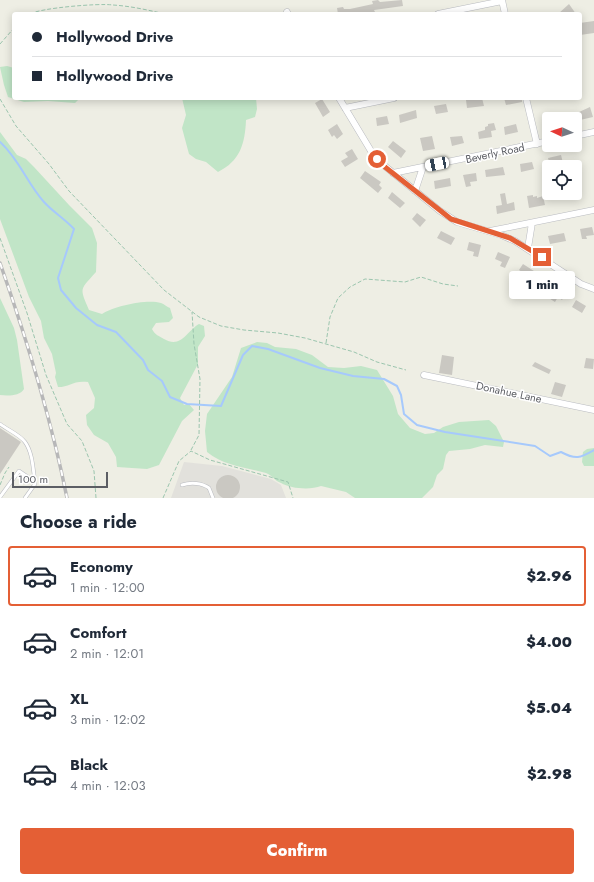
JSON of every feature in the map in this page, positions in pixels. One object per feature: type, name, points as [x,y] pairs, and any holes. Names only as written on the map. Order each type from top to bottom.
[{"type":"street","points":[[447,12],[502,0],[505,12]]},
{"type":"street","points":[[340,100],[374,155],[381,163],[451,219],[510,238],[528,248],[581,284],[594,289]]},
{"type":"street","points":[[345,108],[384,100]]},
{"type":"street","points":[[527,100],[538,144]]},
{"type":"street","points":[[582,135],[594,132]]},
{"type":"street","name":"Beverly Road","points":[[393,173],[542,143]]},
{"type":"street","points":[[416,191],[422,167]]},
{"type":"street","points":[[489,231],[594,210]]},
{"type":"street","points":[[528,248],[532,222]]},
{"type":"street","name":"Donahue Lane","points":[[424,375],[594,410]]},
{"type":"lane","points":[[0,424],[25,442],[29,448],[33,463],[35,484],[25,498]]},
{"type":"lane","points":[[0,497],[19,471],[35,482]]},
{"type":"lane","points":[[182,485],[193,484],[207,486],[213,498]]},
{"type":"path","points":[[34,12],[112,4],[154,12]]},
{"type":"path","points":[[0,44],[12,30]]},
{"type":"path","points":[[0,99],[16,126],[49,164],[69,191],[164,290],[199,317],[221,326],[305,338],[354,352],[377,362],[406,370]]},
{"type":"path","points":[[0,238],[27,312],[46,376],[67,424],[82,441],[94,471],[96,498]]},
{"type":"path","points":[[326,345],[330,317],[338,298],[350,287],[365,279],[405,282],[421,277],[442,284],[458,286]]},
{"type":"path","points":[[163,498],[179,461],[191,451],[199,435],[200,386],[194,344],[192,312]]},
{"type":"path","points":[[191,451],[210,460],[288,482],[293,498]]},
{"type":"path","points":[[0,485],[10,466]]},
{"type":"shaded area","points":[[184,462],[222,466],[271,479],[281,485],[286,498],[171,498]]},
{"type":"green space","points":[[7,66],[12,67],[12,98],[8,97],[0,67]]},
{"type":"green space","points":[[18,100],[78,100],[75,103],[48,101],[24,102]]},
{"type":"green space","points":[[182,100],[256,100],[257,109],[255,117],[246,120],[243,144],[240,151],[232,163],[218,172],[206,162],[196,159],[189,154],[182,128],[186,115]]},
{"type":"green space","points":[[0,132],[17,155],[26,159],[92,228],[97,243],[96,272],[83,289],[84,297],[89,310],[102,314],[115,308],[131,304],[147,302],[161,303],[170,308],[173,318],[169,322],[156,323],[152,329],[154,333],[170,342],[175,342],[183,338],[199,324],[204,326],[205,336],[198,347],[198,364],[180,398],[184,405],[189,404],[194,410],[182,421],[159,465],[147,469],[117,467],[116,457],[108,443],[94,435],[87,425],[86,415],[94,408],[95,398],[88,382],[79,382],[58,387],[52,354],[44,338],[41,321],[29,297],[0,219]]},
{"type":"green space","points":[[0,298],[14,328],[17,340],[24,389],[20,393],[14,395],[0,395]]},
{"type":"green space","points":[[257,342],[267,343],[275,347],[296,349],[312,355],[328,367],[344,368],[361,366],[377,370],[393,396],[398,414],[410,428],[425,434],[434,433],[443,427],[459,422],[489,420],[496,426],[504,442],[503,447],[485,445],[470,449],[449,451],[446,455],[443,469],[437,475],[433,487],[422,498],[355,498],[346,492],[321,486],[312,488],[295,488],[279,482],[266,473],[235,466],[220,460],[207,452],[205,431],[207,414],[232,377],[241,348]]},
{"type":"green space","points":[[594,448],[594,466],[584,466],[582,462],[583,452],[587,449]]},
{"type":"building","points":[[378,0],[380,2],[402,0],[403,6],[374,10],[375,12],[338,12],[337,8],[343,7],[344,9],[350,9],[373,4],[372,1]]},
{"type":"building","points":[[569,4],[575,12],[560,12]]},
{"type":"building","points":[[594,21],[594,33],[582,35],[582,23]]},
{"type":"building","points":[[323,100],[330,112],[323,117],[315,103]]},
{"type":"building","points":[[466,100],[482,100],[484,106],[467,108]]},
{"type":"building","points":[[505,100],[522,100],[522,102],[506,105]]},
{"type":"building","points":[[446,104],[448,112],[436,114],[434,106]]},
{"type":"building","points":[[590,107],[593,117],[582,120],[582,112],[579,112]]},
{"type":"building","points":[[416,110],[417,118],[400,123],[399,115]]},
{"type":"building","points":[[387,116],[389,124],[377,126],[376,118]]},
{"type":"building","points":[[494,123],[496,130],[491,131],[492,137],[479,139],[478,132],[485,130],[485,127],[488,126],[488,124]]},
{"type":"building","points":[[337,124],[343,134],[337,139],[334,135],[332,137],[328,130]]},
{"type":"building","points":[[516,124],[518,132],[505,135],[504,127]]},
{"type":"building","points":[[432,136],[435,149],[423,151],[420,138]]},
{"type":"building","points":[[462,136],[464,143],[452,146],[450,137]]},
{"type":"building","points":[[393,141],[406,151],[401,158],[388,147]]},
{"type":"building","points":[[352,149],[358,159],[345,167],[341,161],[348,157],[345,153]]},
{"type":"building","points":[[561,155],[562,160],[549,160],[548,158]]},
{"type":"building","points":[[532,162],[534,169],[521,172],[520,164]]},
{"type":"building","points":[[503,167],[505,175],[486,177],[485,170]]},
{"type":"building","points":[[365,171],[381,182],[379,185],[382,188],[378,193],[360,178]]},
{"type":"building","points":[[476,173],[477,181],[470,182],[471,186],[466,187],[463,175]]},
{"type":"building","points":[[450,178],[451,186],[435,189],[434,181]]},
{"type":"building","points":[[392,192],[405,203],[400,208],[388,198]]},
{"type":"building","points":[[505,193],[507,204],[514,202],[515,210],[497,214],[496,206],[502,205],[500,194]]},
{"type":"building","points":[[533,195],[533,197],[537,196],[537,198],[542,196],[545,205],[529,208],[527,196]]},
{"type":"building","points":[[417,213],[426,220],[420,227],[412,219]]},
{"type":"building","points":[[592,227],[594,235],[586,236],[587,239],[582,239],[580,229]]},
{"type":"building","points":[[441,231],[455,238],[451,245],[437,238]]},
{"type":"building","points":[[564,233],[566,241],[550,244],[548,236]]},
{"type":"building","points":[[469,242],[481,245],[478,257],[473,256],[474,252],[467,250]]},
{"type":"building","points":[[498,252],[510,257],[505,268],[500,266],[502,262],[495,259]]},
{"type":"building","points":[[523,264],[537,273],[533,279],[519,270]]},
{"type":"building","points":[[550,282],[566,293],[562,300],[558,297],[555,302],[547,297],[551,292],[546,288]]},
{"type":"building","points":[[576,300],[586,306],[582,313],[572,307]]},
{"type":"building","points":[[442,355],[454,357],[452,375],[439,373]]},
{"type":"building","points":[[586,358],[594,359],[593,369],[584,368]]},
{"type":"building","points":[[535,362],[551,370],[549,374],[532,366]]},
{"type":"building","points":[[555,382],[566,385],[562,397],[551,394]]},
{"type":"building","points":[[0,428],[21,442],[0,474]]},
{"type":"building","points":[[228,475],[233,476],[237,478],[240,487],[237,496],[233,498],[223,498],[219,496],[216,487],[219,478]]},
{"type":"waterway","points":[[0,142],[18,163],[38,195],[51,209],[74,229],[58,278],[61,290],[76,308],[97,325],[116,332],[143,360],[148,370],[162,381],[170,397],[187,404],[221,406],[243,355],[252,346],[268,349],[320,368],[353,376],[384,379],[397,386],[401,395],[404,414],[417,425],[445,432],[535,446],[550,456],[561,452],[578,457],[594,450]]},
{"type":"railway","points":[[0,263],[38,379],[54,438],[67,498]]},
{"type":"route","points":[[377,159],[445,215],[457,222],[510,238],[542,257]]}]
